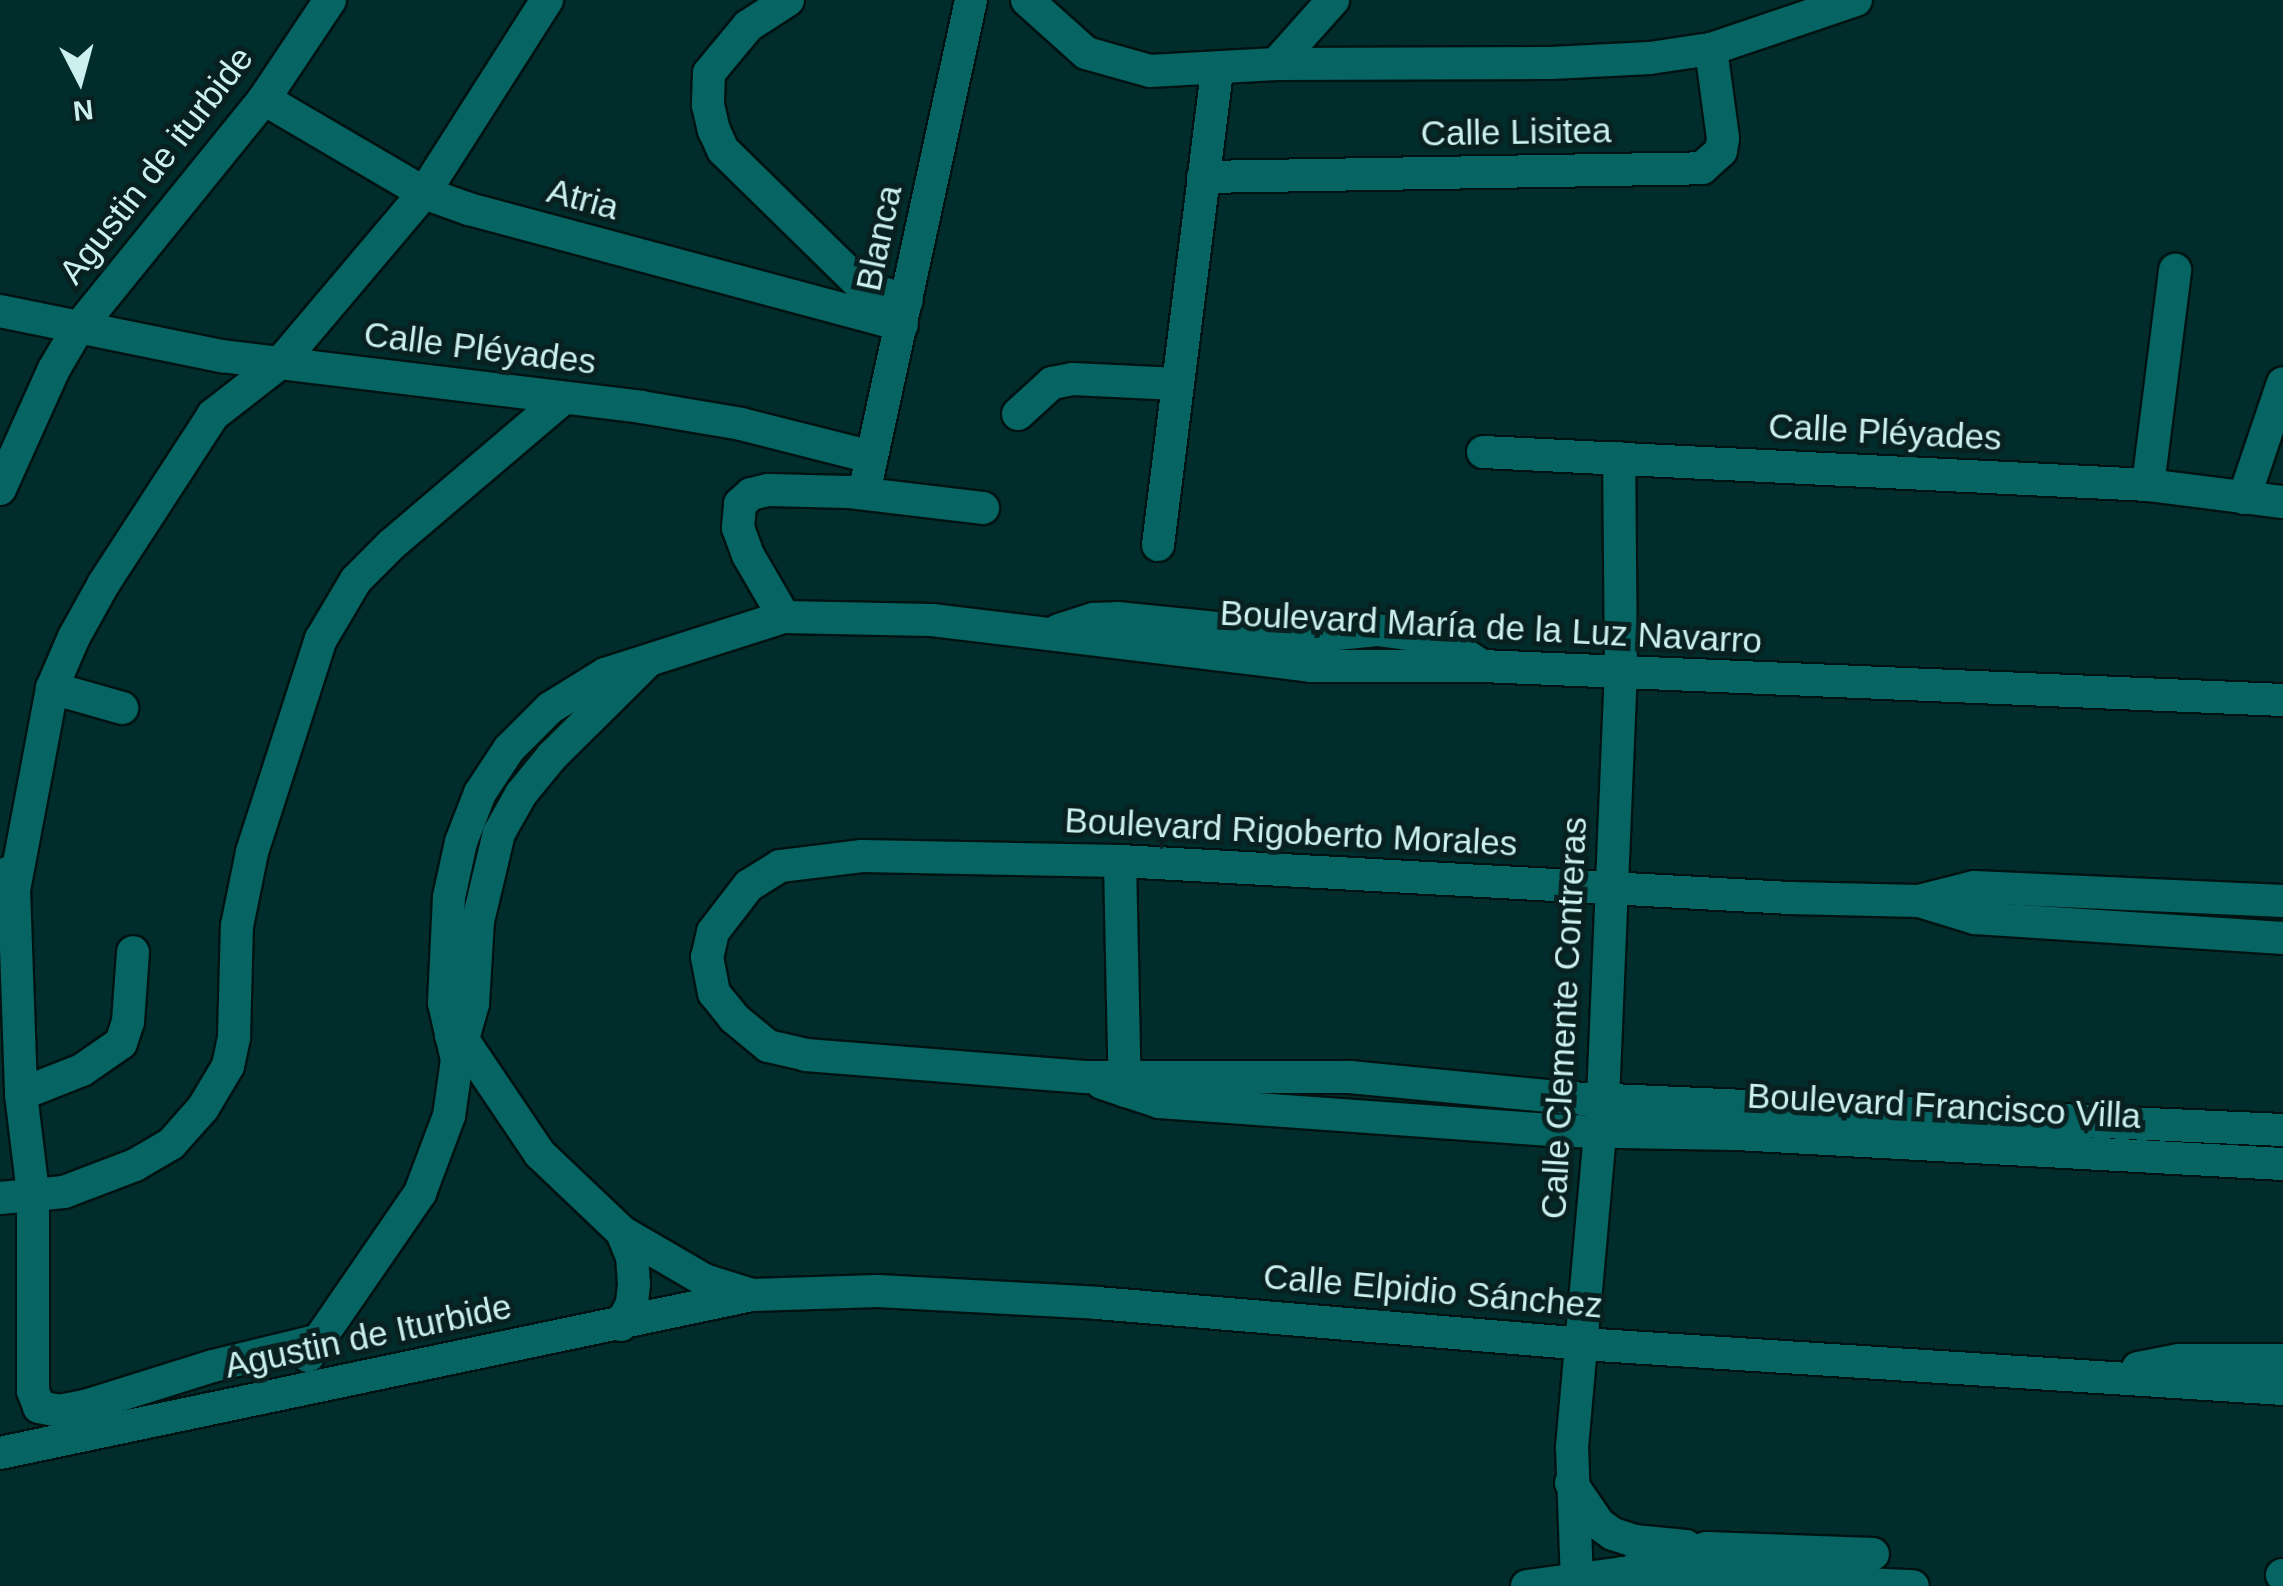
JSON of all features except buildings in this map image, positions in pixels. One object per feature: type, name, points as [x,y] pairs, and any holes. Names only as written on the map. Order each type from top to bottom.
[{"type":"street","name":"Agustin de iturbide","points":[[0,489],[54,369],[77,330],[264,99],[330,0]]},
{"type":"street","points":[[320,1340],[213,1366],[85,1406],[58,1411],[39,1407],[33,1391],[33,1193],[8,987],[14,890],[52,688],[104,583],[213,415],[281,362],[424,193],[547,0]]},
{"type":"street","points":[[788,0],[748,26],[709,73],[708,105],[714,130],[723,150],[862,286],[904,313]]},
{"type":"street","name":"Blanca","points":[[864,493],[971,0]]},
{"type":"street","points":[[1026,0],[1086,53],[1110,63],[1150,71],[1276,64],[1551,63],[1650,58],[1710,49],[1856,0]]},
{"type":"street","points":[[1276,64],[1333,0]]},
{"type":"street","name":"Calle Lisitea","points":[[1203,177],[1702,168],[1720,151],[1722,138],[1710,49]]},
{"type":"street","points":[[1158,544],[1217,68]]},
{"type":"street","name":"Atria","points":[[264,99],[424,193],[904,313]]},
{"type":"street","points":[[2148,486],[2175,270]]},
{"type":"street","name":"Calle Pléyades","points":[[0,310],[77,330],[281,362],[641,407],[740,424],[871,456]]},
{"type":"street","points":[[1018,414],[1052,383],[1073,378],[1178,384]]},
{"type":"street","points":[[2244,498],[2283,382]]},
{"type":"street","points":[[0,1198],[64,1192],[134,1165],[171,1144],[203,1108],[228,1066],[231,1052],[237,926],[252,852],[321,639],[356,580],[392,544],[561,400]]},
{"type":"street","name":"Calle Pléyades","points":[[1482,452],[2148,486],[2283,502]]},
{"type":"street","name":"Calle Clemente Contreras","points":[[1576,1582],[1571,1483],[1602,1116],[1621,674],[1620,458]]},
{"type":"street","points":[[784,617],[748,555],[738,528],[740,504],[751,494],[769,490],[864,493],[983,508]]},
{"type":"street","name":"Boulevard María de la Luz Navarro","points":[[279,1396],[420,1193],[450,1116],[457,1046],[444,1003],[448,897],[480,793],[509,749],[550,708],[605,674],[784,617],[932,620],[1310,666],[1482,666],[2283,700]]},
{"type":"street","points":[[52,688],[122,708]]},
{"type":"street","points":[[0,855],[14,890]]},
{"type":"street","name":"Boulevard Rigoberto Morales","points":[[707,956],[713,932],[726,909],[749,885],[780,866],[862,856],[1120,861],[1612,889],[1920,901],[1974,918],[2283,938]]},
{"type":"street","points":[[1120,861],[1125,1083]]},
{"type":"street","name":"Boulevard Rigoberto Morales","points":[[1920,901],[1974,887],[2283,901]]},
{"type":"street","points":[[21,1094],[82,1070],[121,1044],[128,1022],[133,952]]},
{"type":"street","name":"Boulevard Francisco Villa","points":[[707,956],[714,993],[734,1018],[768,1046],[843,1058],[1125,1083],[1350,1077],[1602,1116],[2283,1130]]},
{"type":"street","points":[[457,1046],[540,1154],[622,1232],[704,1280],[752,1295]]},
{"type":"street","name":"Boulevard Francisco Villa","points":[[1736,1119],[2283,1164]]},
{"type":"street","points":[[621,1325],[632,1303],[634,1284],[632,1257],[622,1232]]},
{"type":"street","name":"Calle Elpidio Sánchez","points":[[752,1295],[878,1291],[1097,1303],[1582,1344],[2283,1389]]},
{"type":"street","name":"Agustin de Iturbide","points":[[0,1452],[752,1295]]},
{"type":"street","name":"Calle Elpidio Sánchez","points":[[2108,1378],[2179,1360],[2283,1360]]},
{"type":"street","points":[[1571,1483],[1599,1524],[1634,1541],[1872,1554]]},
{"type":"street","points":[[1527,1586],[1622,1573],[1708,1548]]},
{"type":"street","points":[[1622,1573],[1912,1586]]}]
